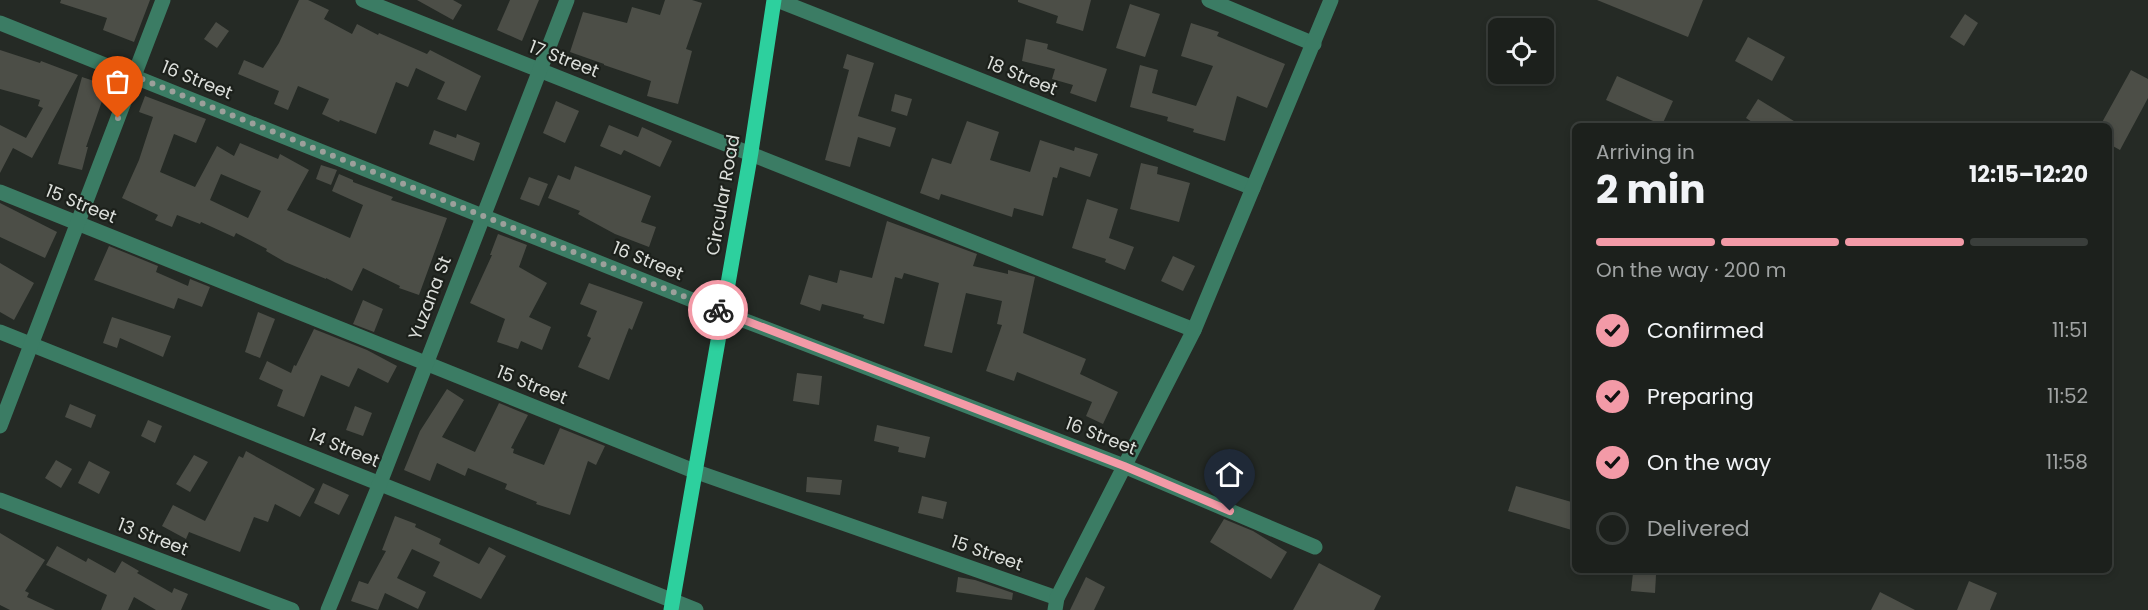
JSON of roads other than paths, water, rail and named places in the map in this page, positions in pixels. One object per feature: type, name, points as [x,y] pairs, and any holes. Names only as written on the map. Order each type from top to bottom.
[{"type":"main road","name":"Circular Road","points":[[672,606],[776,0]]},
{"type":"street","points":[[0,426],[163,0]]},
{"type":"street","name":"17 Street","points":[[363,0],[1194,330]]},
{"type":"street","name":"Yuzana St","points":[[328,610],[380,483],[567,0]]},
{"type":"street","name":"18 Street","points":[[776,0],[1253,188]]},
{"type":"street","points":[[1209,0],[1314,44]]},
{"type":"street","points":[[1056,604],[1194,330],[1331,0]]},
{"type":"street","name":"16 Street","points":[[0,23],[722,312],[1124,466],[1315,547]]},
{"type":"street","name":"15 Street","points":[[0,192],[694,471],[1056,604]]},
{"type":"street","name":"14 Street","points":[[0,332],[380,483],[672,606],[696,610]]},
{"type":"street","name":"13 Street","points":[[0,500],[292,610]]}]
